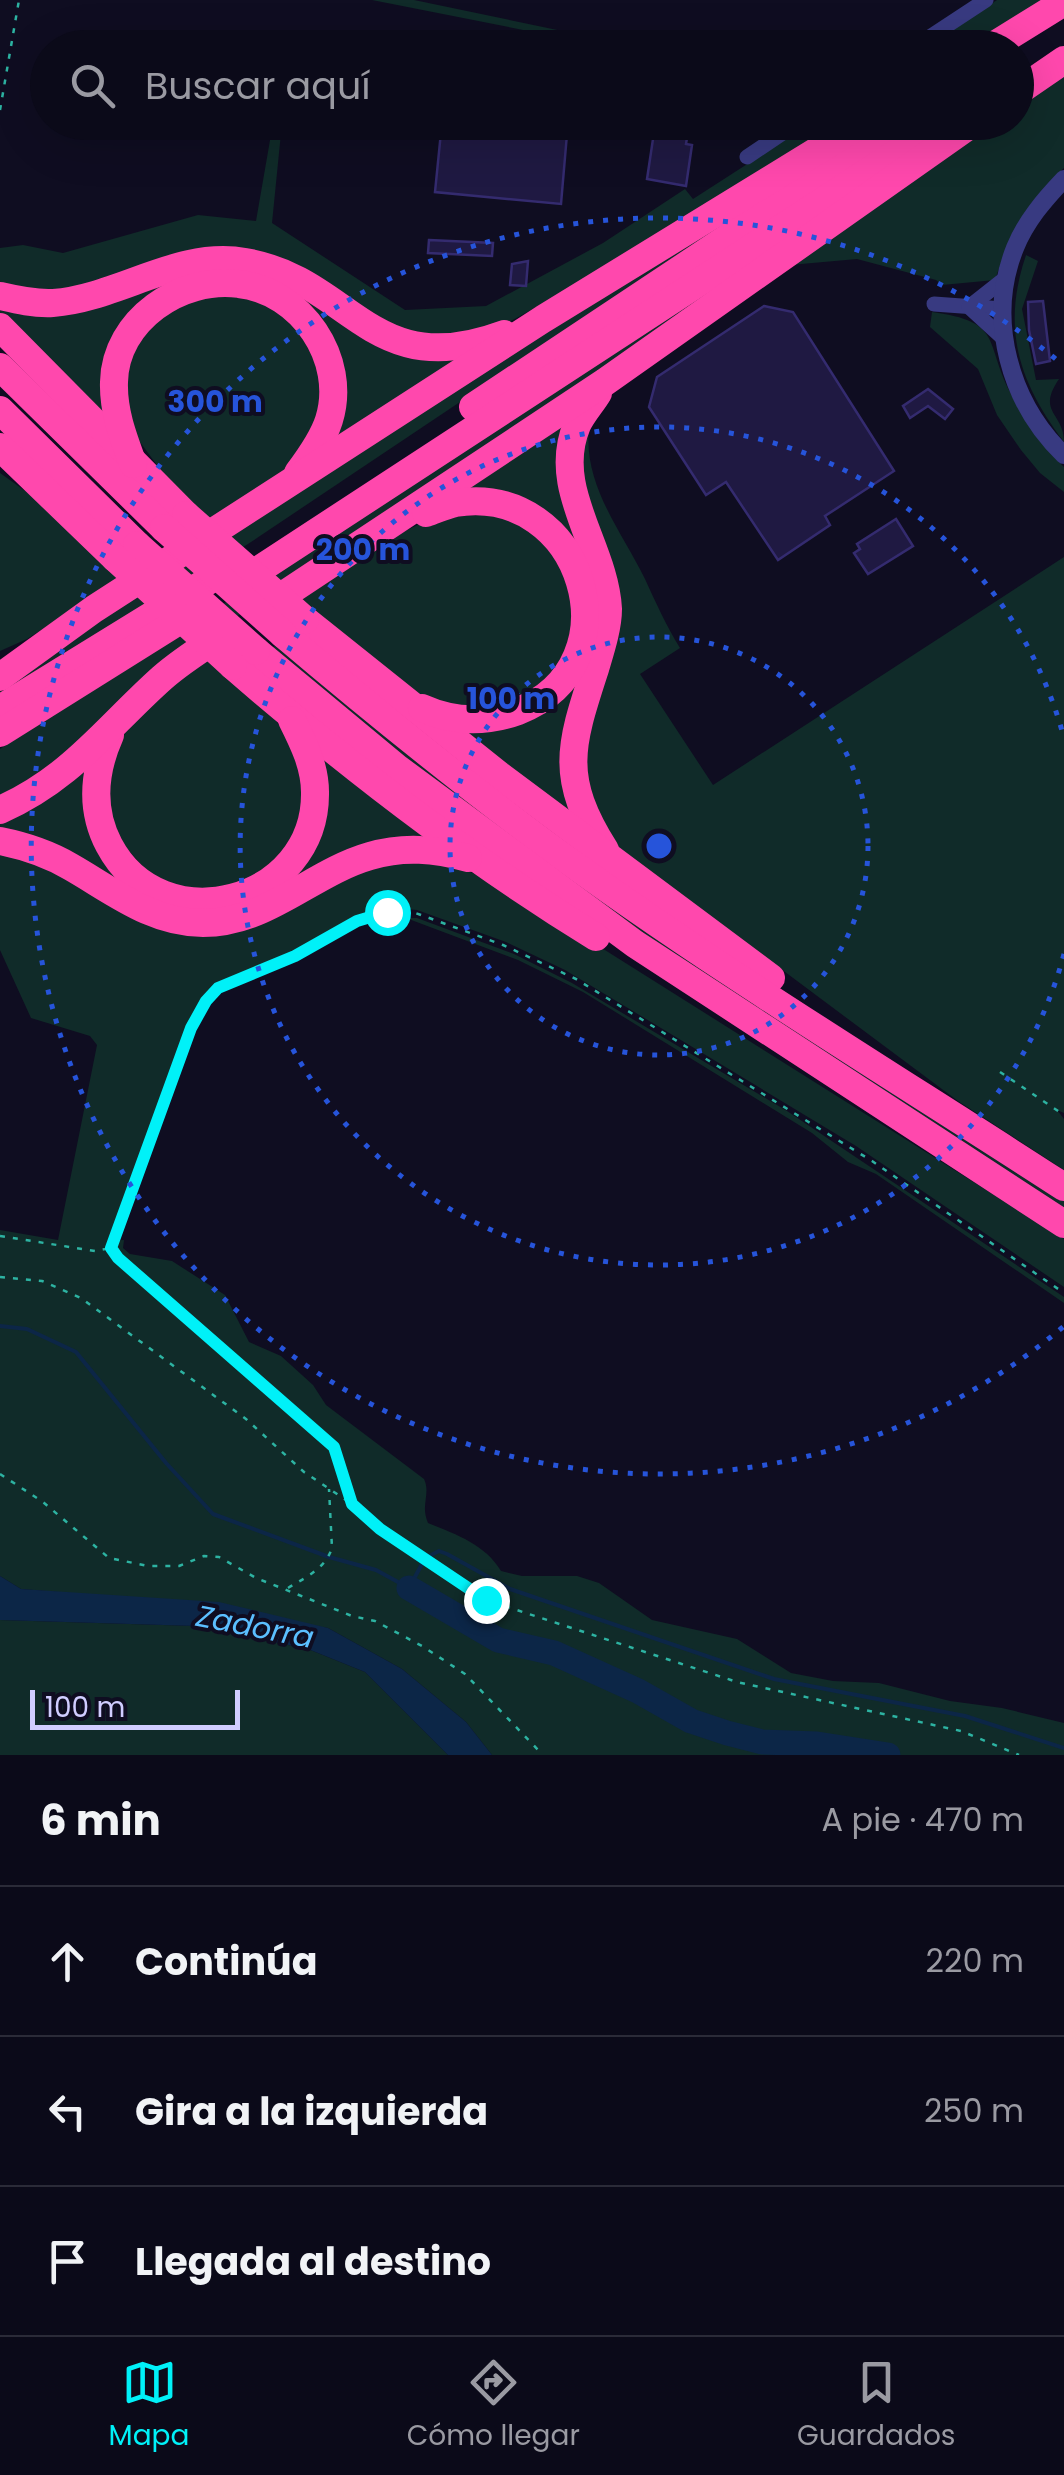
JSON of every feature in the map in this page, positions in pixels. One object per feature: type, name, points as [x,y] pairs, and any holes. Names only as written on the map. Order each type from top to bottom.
[{"type":"highway","points":[[1019,30],[1064,2]]},
{"type":"highway","points":[[1034,34],[1064,14]]},
{"type":"highway","points":[[1034,65],[1064,46]]},
{"type":"highway","points":[[1034,81],[1064,60]]},
{"type":"highway","points":[[0,677],[35,649],[543,319],[835,140]]},
{"type":"highway","points":[[0,709],[260,549],[875,140]]},
{"type":"highway","points":[[0,733],[272,562],[917,140]]},
{"type":"highway","points":[[0,810],[63,773],[176,667],[605,382],[948,140]]},
{"type":"highway","points":[[0,296],[50,303],[73,300],[162,272],[224,259],[264,266],[288,276],[374,329],[414,346],[459,348],[543,319]]},
{"type":"highway","points":[[133,464],[120,429],[114,377],[130,334],[149,312],[174,294],[219,282],[243,284],[285,302],[302,316],[328,354],[334,395],[330,419],[292,482]]},
{"type":"highway","points":[[0,327],[133,464],[175,522]]},
{"type":"highway","points":[[0,368],[294,627],[419,748],[546,844],[719,964],[1064,1187]]},
{"type":"highway","points":[[605,382],[577,425],[570,460],[573,494],[601,572],[608,612],[576,728],[572,758],[577,798],[612,859]]},
{"type":"highway","points":[[0,410],[126,551]]},
{"type":"highway","points":[[0,446],[32,480],[126,551],[244,658],[528,868],[691,983],[1064,1224]]},
{"type":"highway","points":[[0,464],[32,480]]},
{"type":"highway","points":[[387,528],[455,503],[501,504],[519,509],[546,526],[564,546],[578,570],[586,601],[584,628],[566,675],[526,708],[476,720],[441,716],[403,699]]},
{"type":"highway","points":[[294,627],[403,699],[800,999],[868,1060]]},
{"type":"highway","points":[[0,662],[35,649]]},
{"type":"highway","points":[[244,658],[289,714],[477,860],[650,970],[691,983]]},
{"type":"highway","points":[[111,732],[100,756],[96,797],[104,834],[112,849],[134,877],[164,895],[212,902],[262,887],[289,862],[308,828],[315,793],[313,774],[289,714]]},
{"type":"highway","points":[[0,841],[33,848],[153,914],[199,923],[243,918],[259,912],[367,856],[422,849],[477,860]]},
{"type":"street","points":[[941,30],[986,0]]},
{"type":"street","points":[[747,157],[772,140]]},
{"type":"street","points":[[1064,179],[1036,209],[1014,249],[1003,309],[1004,339],[1018,395],[1064,455]]},
{"type":"street","points":[[969,307],[1007,277]]},
{"type":"street","points":[[934,304],[1003,309]]},
{"type":"street","points":[[969,307],[1004,339]]},
{"type":"path","points":[[0,110],[19,0]]},
{"type":"path","points":[[111,1248],[191,1028],[206,1001],[218,988],[295,956],[357,921],[387,912],[410,911],[503,945],[576,979],[872,1161],[1064,1293]]},
{"type":"path","points":[[1000,1072],[1064,1115]]},
{"type":"path","points":[[0,1236],[95,1252],[111,1248]]},
{"type":"path","points":[[111,1248],[334,1447],[352,1504]]},
{"type":"path","points":[[0,1277],[42,1281],[82,1298],[232,1408],[304,1472],[352,1504],[380,1529],[486,1600],[737,1682],[961,1731],[1020,1755]]},
{"type":"path","points":[[0,1474],[43,1502],[109,1558],[148,1566],[179,1566],[204,1556],[218,1557],[256,1578],[352,1616],[375,1621],[465,1674],[543,1755]]},
{"type":"path","points":[[286,1589],[323,1566],[329,1557],[329,1488]]},
{"type":"green space","points":[[372,0],[414,0],[558,30],[523,30]]},
{"type":"green space","points":[[997,0],[1047,0],[1000,30],[952,30]]},
{"type":"green space","points":[[1064,73],[1064,168],[1021,219],[995,280],[942,285],[936,280],[857,259],[790,265],[790,261],[966,140],[1034,140],[1034,93]]},
{"type":"green space","points":[[270,140],[280,140],[272,223],[405,310],[486,306],[603,243],[685,189],[693,199],[785,140],[820,140],[656,241],[511,321],[470,336],[431,338],[390,326],[310,277],[44,293],[0,286],[0,248],[23,245],[63,253],[198,215],[256,221]]},
{"type":"green space","points":[[806,170],[248,544],[0,696],[0,686],[91,617]]},
{"type":"green space","points":[[1026,255],[1038,261],[1022,309],[1036,380],[1059,379],[1050,406],[1064,442],[1036,398],[1019,354],[1015,307]]},
{"type":"green space","points":[[764,257],[492,448],[189,648],[99,732],[0,803],[0,749],[733,272]]},
{"type":"green space","points":[[218,266],[461,358],[330,446],[342,393],[283,291],[150,300],[107,424],[0,314],[0,303]]},
{"type":"green space","points":[[232,293],[281,311],[309,345],[323,384],[317,427],[284,472],[213,522],[173,487],[129,427],[126,373],[132,352],[169,306]]},
{"type":"green space","points":[[932,312],[970,321],[988,336],[1021,413],[1064,467],[1064,492],[1040,473],[1021,450],[997,415],[978,369],[930,327]]},
{"type":"green space","points":[[574,415],[593,563],[576,821],[451,727],[580,666],[571,541],[453,495]]},
{"type":"green space","points":[[589,428],[592,469],[598,488],[680,648],[640,674],[713,785],[1064,557],[1064,1113],[1057,1110],[1064,1119],[1064,1170],[958,1101],[616,846],[586,797],[578,472]]},
{"type":"green space","points":[[0,473],[49,508],[122,579],[27,639],[0,651]]},
{"type":"green space","points":[[497,514],[532,526],[574,587],[571,649],[543,686],[503,707],[452,707],[420,695],[300,599],[395,536],[432,518]]},
{"type":"green space","points":[[276,644],[1064,1199],[1064,1210],[571,887],[270,651]]},
{"type":"green space","points":[[206,655],[273,717],[288,737],[304,788],[295,837],[258,877],[201,892],[155,880],[114,834],[104,789],[119,738],[139,711]]},
{"type":"green space","points":[[313,746],[438,841],[207,916],[0,833],[0,823],[89,764],[91,822],[187,907],[300,862]]},
{"type":"green space","points":[[0,851],[41,863],[136,917],[392,858],[443,861],[500,884],[1064,1239],[1064,1287],[856,1146],[565,970],[506,942],[417,910],[388,907],[355,918],[275,961],[228,979],[210,992],[195,1010],[109,1241],[124,1240],[123,1248],[130,1254],[172,1261],[225,1295],[249,1342],[281,1356],[313,1385],[326,1405],[424,1479],[428,1523],[478,1547],[501,1571],[522,1576],[577,1576],[599,1583],[652,1620],[737,1639],[791,1673],[833,1681],[879,1683],[1064,1723],[1064,1755],[492,1755],[466,1722],[402,1669],[328,1628],[119,1597],[21,1589],[0,1576],[0,1230],[58,1240],[97,1045],[90,1036],[31,1018],[0,950]]},
{"type":"green space","points":[[406,918],[417,918],[514,954],[572,983],[787,1111],[1064,1297],[1064,1303],[876,1174],[848,1162],[812,1133],[583,992],[518,960]]},
{"type":"green space","points":[[0,1620],[196,1626],[308,1649],[365,1672],[448,1755],[0,1755]]},
{"type":"water","name":"Zadorra","points":[[0,1576],[21,1589],[219,1602],[328,1628],[402,1669],[466,1722],[492,1755],[448,1755],[365,1672],[308,1649],[196,1626],[0,1620]]},
{"type":"building","points":[[440,140],[566,140],[561,204],[435,192]]},
{"type":"building","points":[[653,140],[687,140],[686,144],[692,145],[686,186],[647,179]]},
{"type":"building","points":[[429,240],[493,243],[492,256],[428,253]]},
{"type":"building","points":[[528,261],[526,286],[510,285],[512,264]]},
{"type":"building","points":[[1043,301],[1050,361],[1036,364],[1028,302]]},
{"type":"building","points":[[764,306],[793,312],[894,471],[825,516],[830,525],[778,560],[726,482],[706,495],[649,407],[657,377]]},
{"type":"building","points":[[928,389],[953,409],[945,419],[928,406],[910,418],[903,406]]},
{"type":"building","points":[[896,519],[913,546],[868,574],[854,553],[860,549],[857,544]]},
{"type":"waterway","points":[[0,1326],[27,1329],[76,1352],[213,1514],[376,1570],[409,1588],[423,1562]]},
{"type":"waterway","points":[[427,1557],[439,1551],[510,1589],[774,1679],[965,1716],[1064,1748]]},
{"type":"waterway","points":[[409,1588],[498,1640],[554,1653],[638,1691],[691,1721],[762,1742],[817,1744],[888,1755]]},
{"type":"route","points":[[387,912],[357,921],[295,956],[218,988],[206,1001],[191,1028],[111,1248],[334,1447],[352,1504],[380,1529],[486,1600]]}]
